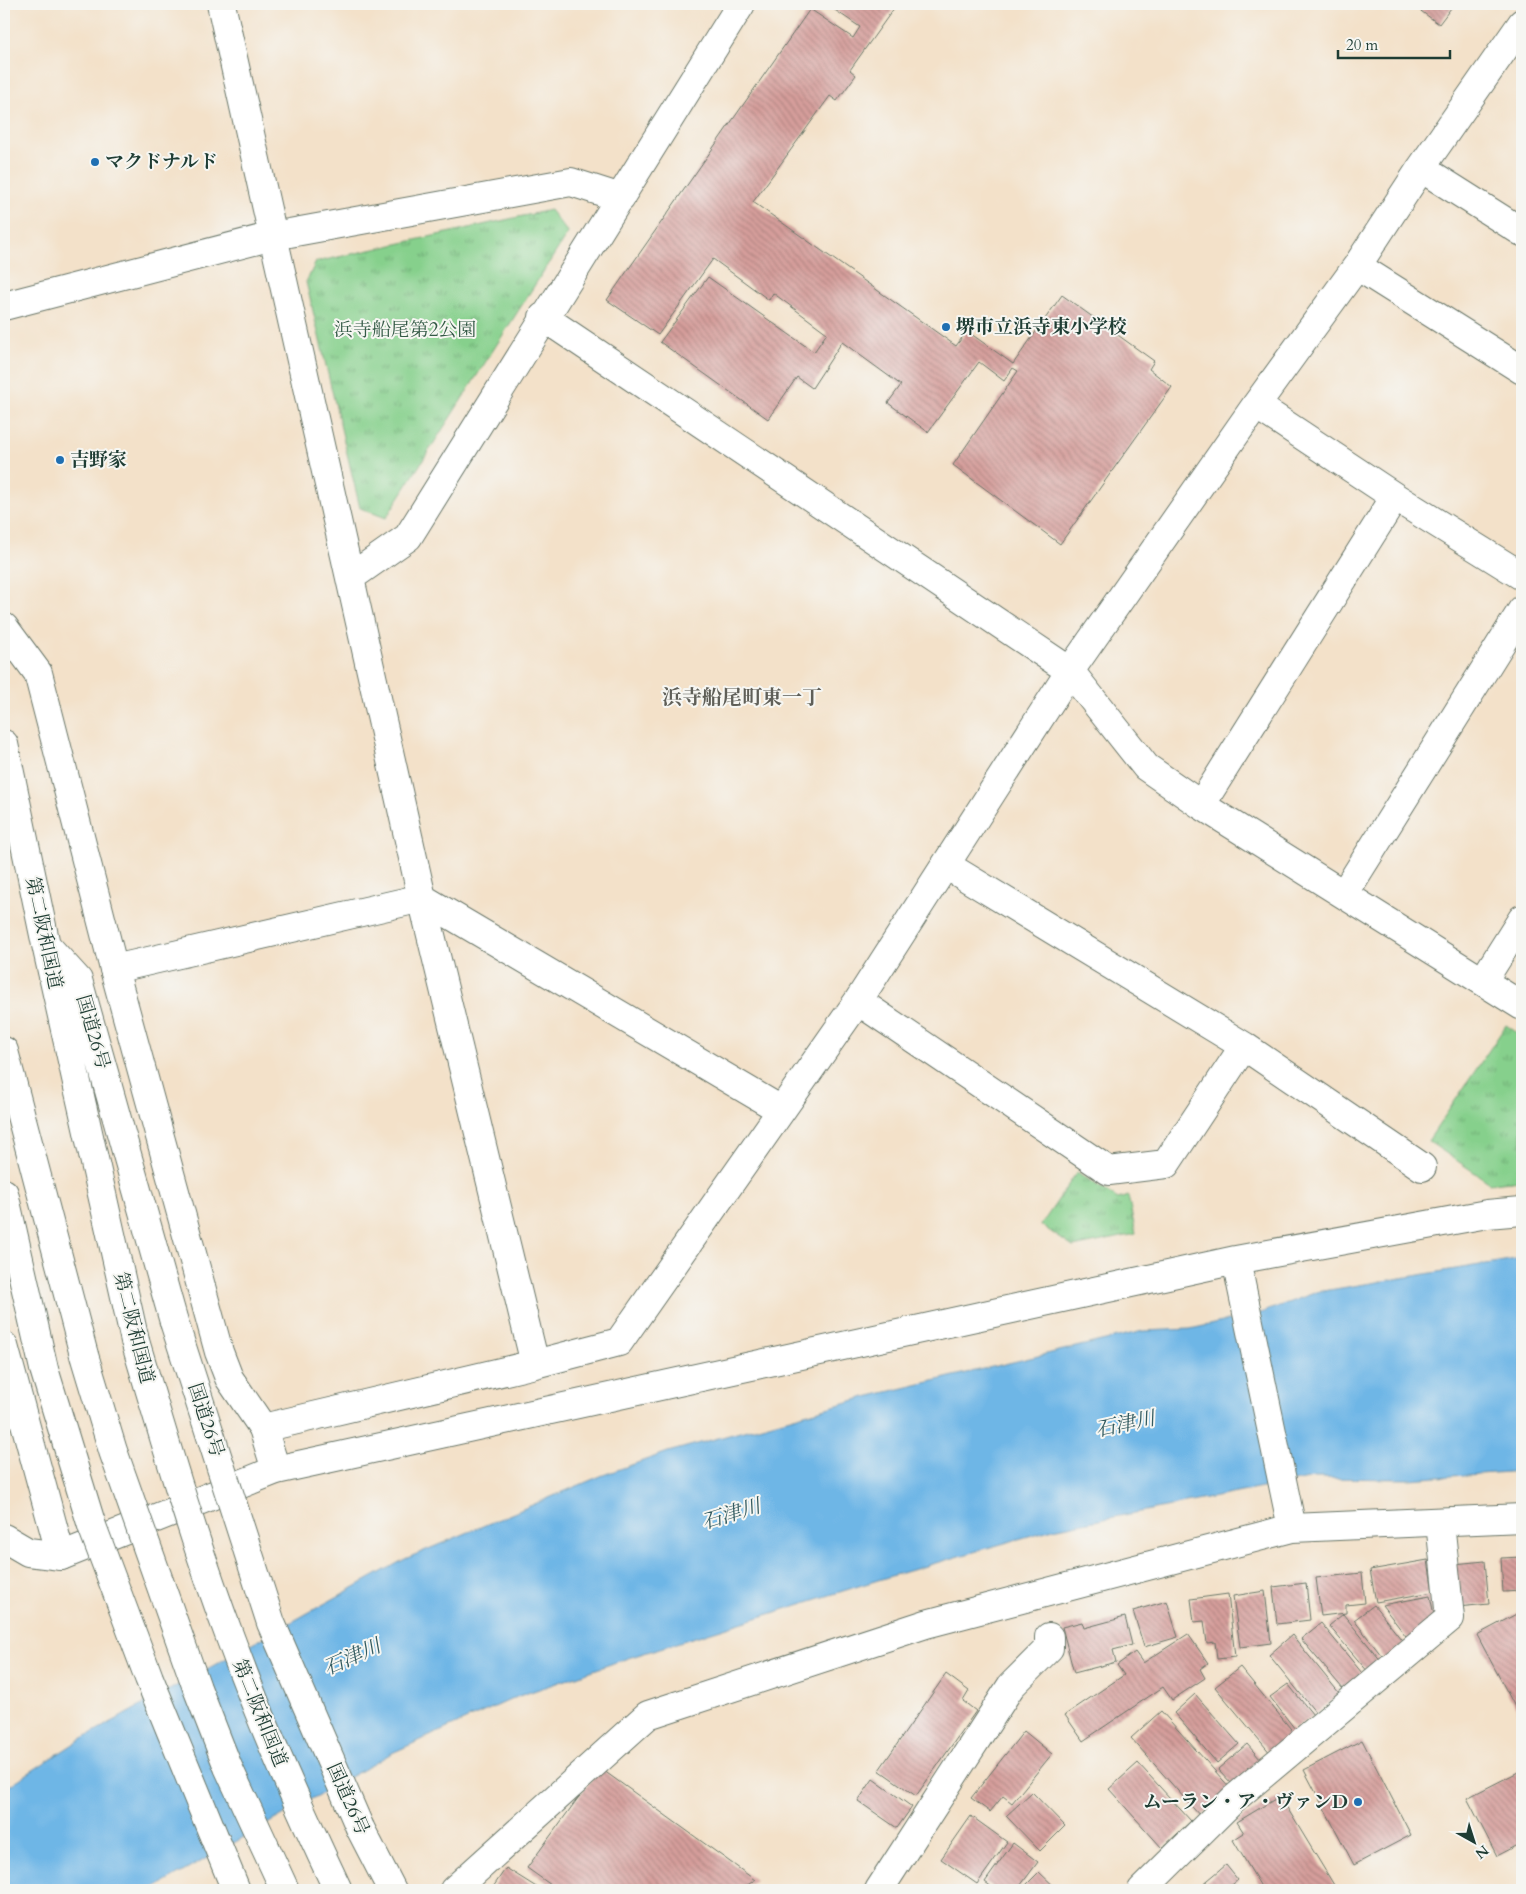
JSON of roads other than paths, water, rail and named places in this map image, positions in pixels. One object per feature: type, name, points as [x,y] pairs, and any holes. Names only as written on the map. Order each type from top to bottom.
[{"type":"main road","points":[[221,4],[422,898],[535,1364]]},
{"type":"main road","points":[[351,577],[408,537],[543,317],[621,198],[740,4]]},
{"type":"main road","points":[[263,1428],[535,1364],[619,1342],[858,1001],[1070,671],[1256,405],[1357,266],[1421,168],[1522,23]]},
{"type":"main road","points":[[1421,168],[1522,232]]},
{"type":"main road","points":[[4,306],[273,236],[571,182],[621,198]]},
{"type":"main road","points":[[1357,266],[1522,370]]},
{"type":"main road","points":[[543,317],[1070,671],[1146,767],[1201,805],[1522,1006]]},
{"type":"main road","points":[[1256,405],[1395,497],[1522,576]]},
{"type":"main road","points":[[1201,805],[1395,497]]},
{"type":"main road","points":[[1344,894],[1522,610]]},
{"type":"main road","points":[[4,627],[38,673],[114,969],[219,1352],[229,1378],[263,1428],[276,1470]]},
{"type":"main road","name":"第二阪和国道","points":[[4,744],[46,945],[135,1341],[169,1456],[231,1640],[302,1814],[338,1890]]},
{"type":"main road","points":[[946,865],[1244,1046],[1422,1167]]},
{"type":"main road","points":[[114,969],[422,898],[781,1110]]},
{"type":"main road","points":[[1483,981],[1522,919]]},
{"type":"main road","name":"国道26号","points":[[46,945],[78,980],[174,1322],[271,1624],[360,1828],[392,1890]]},
{"type":"main road","points":[[858,1001],[1109,1171],[1166,1164],[1244,1046]]},
{"type":"main road","points":[[4,1051],[84,1355],[113,1451],[197,1688],[228,1767],[284,1890]]},
{"type":"main road","points":[[4,1193],[44,1369],[92,1526],[149,1678],[236,1890]]},
{"type":"main road","points":[[4,1538],[28,1552],[61,1556],[276,1470],[1236,1260],[1487,1214],[1522,1211]]},
{"type":"main road","points":[[1236,1260],[1292,1528]]},
{"type":"main road","points":[[4,1346],[61,1556]]},
{"type":"main road","points":[[454,1890],[648,1715],[926,1624],[1292,1528],[1522,1518]]},
{"type":"main road","points":[[1142,1890],[1234,1798],[1450,1618],[1440,1522]]},
{"type":"main road","points":[[879,1890],[1011,1686],[1049,1648],[1049,1637]]},
{"type":"water","name":"石津川","points":[[1522,1258],[1522,1471],[1409,1479],[1313,1478],[1053,1529],[891,1576],[628,1658],[519,1696],[392,1753],[151,1890],[4,1890],[4,1789],[81,1739],[405,1559],[603,1475],[668,1452],[866,1397],[1143,1331],[1190,1329],[1255,1315],[1317,1292]]},
{"type":"place","name":"マクドナルド","points":[[95,162]]},
{"type":"place","name":"堺市立浜寺東小学校","points":[[946,327]]},
{"type":"place","name":"吉野家","points":[[60,460]]},
{"type":"place","name":"ムーラン・ア・ヴァンD","points":[[1358,1802]]},
{"type":"district","name":"浜寺船尾町東一丁","points":[[742,697]]},
{"type":"park label","name":"浜寺船尾第2公園","points":[[405,330]]}]
